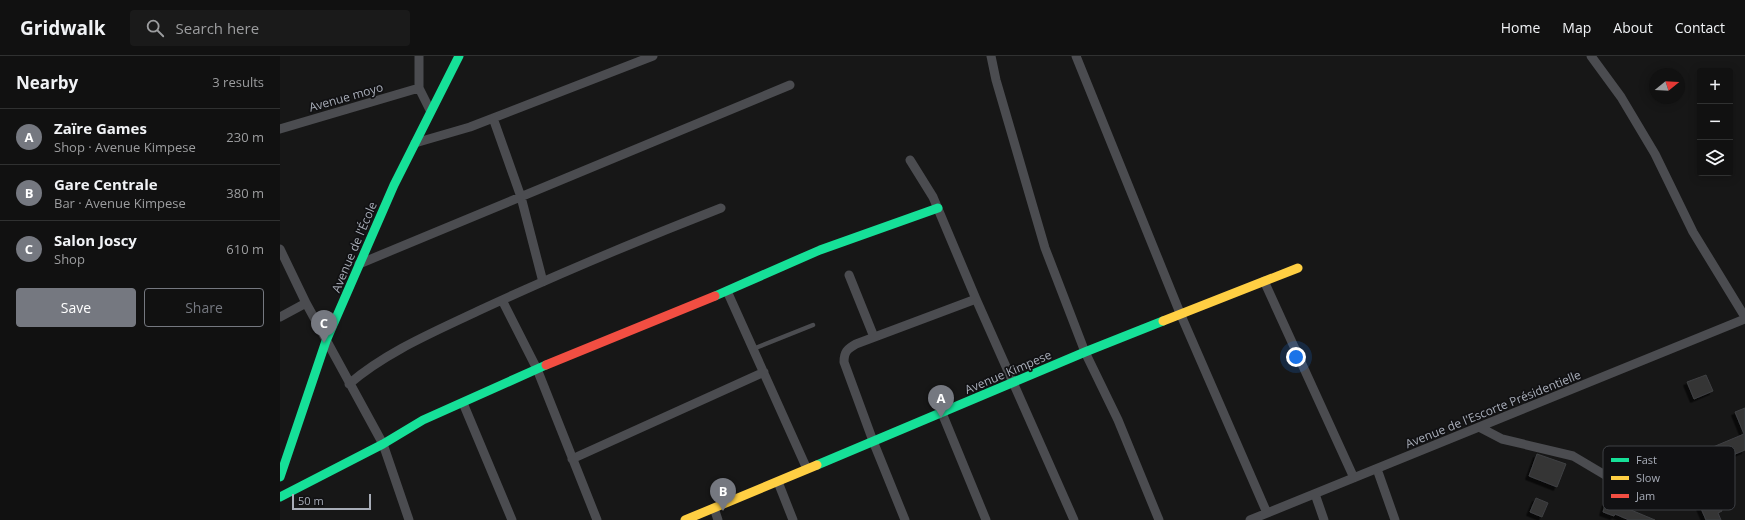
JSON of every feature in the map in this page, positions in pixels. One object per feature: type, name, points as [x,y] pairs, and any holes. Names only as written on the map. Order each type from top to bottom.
[{"type":"street","points":[[419,56],[419,88],[430,110]]},
{"type":"street","name":"Avenue de l'École","points":[[280,477],[326,341],[394,185],[430,110],[459,56]]},
{"type":"street","points":[[415,144],[470,127],[653,56]]},
{"type":"street","points":[[991,56],[996,80],[1045,248],[1085,352],[1118,420],[1159,520]]},
{"type":"street","points":[[1076,56],[1180,313],[1267,513]]},
{"type":"street","points":[[1591,56],[1621,97],[1655,154],[1693,232],[1745,318]]},
{"type":"street","points":[[360,264],[790,85]]},
{"type":"street","name":"Avenue moyo","points":[[280,129],[419,88]]},
{"type":"street","points":[[493,118],[521,197],[543,282]]},
{"type":"street","points":[[910,160],[933,197],[1012,382],[1074,520]]},
{"type":"street","points":[[349,384],[367,368],[502,300],[635,242],[721,208]]},
{"type":"street","points":[[280,497],[383,444],[423,420],[537,369],[727,291],[820,250],[938,208]]},
{"type":"street","points":[[280,249],[326,341],[383,444],[409,520]]},
{"type":"street","name":"Avenue Kimpese","points":[[685,520],[942,413],[1012,382],[1180,313],[1298,268]]},
{"type":"street","points":[[849,275],[874,337]]},
{"type":"street","points":[[1264,281],[1354,478]]},
{"type":"street","points":[[727,291],[807,469]]},
{"type":"street","points":[[905,520],[873,441],[844,362],[844,354],[848,349],[874,337],[976,299]]},
{"type":"street","points":[[502,300],[537,369],[597,520]]},
{"type":"street","points":[[280,317],[306,303]]},
{"type":"street","name":"Avenue de l'Escorte Présidentielle","points":[[1250,520],[1745,318]]},
{"type":"street","points":[[572,458],[764,372]]},
{"type":"street","points":[[463,403],[512,520]]},
{"type":"street","points":[[942,413],[986,520]]},
{"type":"street","points":[[1479,427],[1502,439],[1573,456],[1603,474]]},
{"type":"street","points":[[1377,469],[1395,520]]},
{"type":"street","points":[[778,482],[792,520]]},
{"type":"street","points":[[1315,494],[1324,520]]},
{"type":"street","points":[[714,508],[718,520]]},
{"type":"lane","points":[[753,349],[813,325]]},
{"type":"building","points":[[1706,375],[1713,391],[1694,399],[1687,382]]},
{"type":"building","points":[[1745,408],[1745,450],[1735,454],[1735,446],[1715,446],[1744,434],[1735,412]]},
{"type":"building","points":[[1537,454],[1566,464],[1557,487],[1529,476]]},
{"type":"building","points":[[1536,498],[1548,503],[1542,517],[1530,512]]},
{"type":"building","points":[[1604,510],[1631,510],[1655,520],[1629,520],[1615,514],[1614,516],[1603,512]]},
{"type":"building","points":[[1702,510],[1722,510],[1718,513],[1721,520],[1706,520]]},
{"type":"traffic: fast","points":[[280,477],[326,341],[394,185],[459,56]]},
{"type":"traffic: fast","points":[[715,296],[820,250],[938,208]]},
{"type":"traffic: fast","points":[[817,465],[1085,352],[1163,321]]},
{"type":"traffic: fast","points":[[280,497],[383,444],[423,420],[546,365]]},
{"type":"traffic: slow","points":[[1163,321],[1298,268]]},
{"type":"traffic: slow","points":[[685,520],[817,465]]},
{"type":"traffic: jam","points":[[546,365],[715,296]]},
{"type":"place","name":"Salon Joscy","points":[[324,343]]},
{"type":"place","name":"Zaïre Games","points":[[941,418]]},
{"type":"place","name":"Gare Centrale","points":[[723,511]]}]
